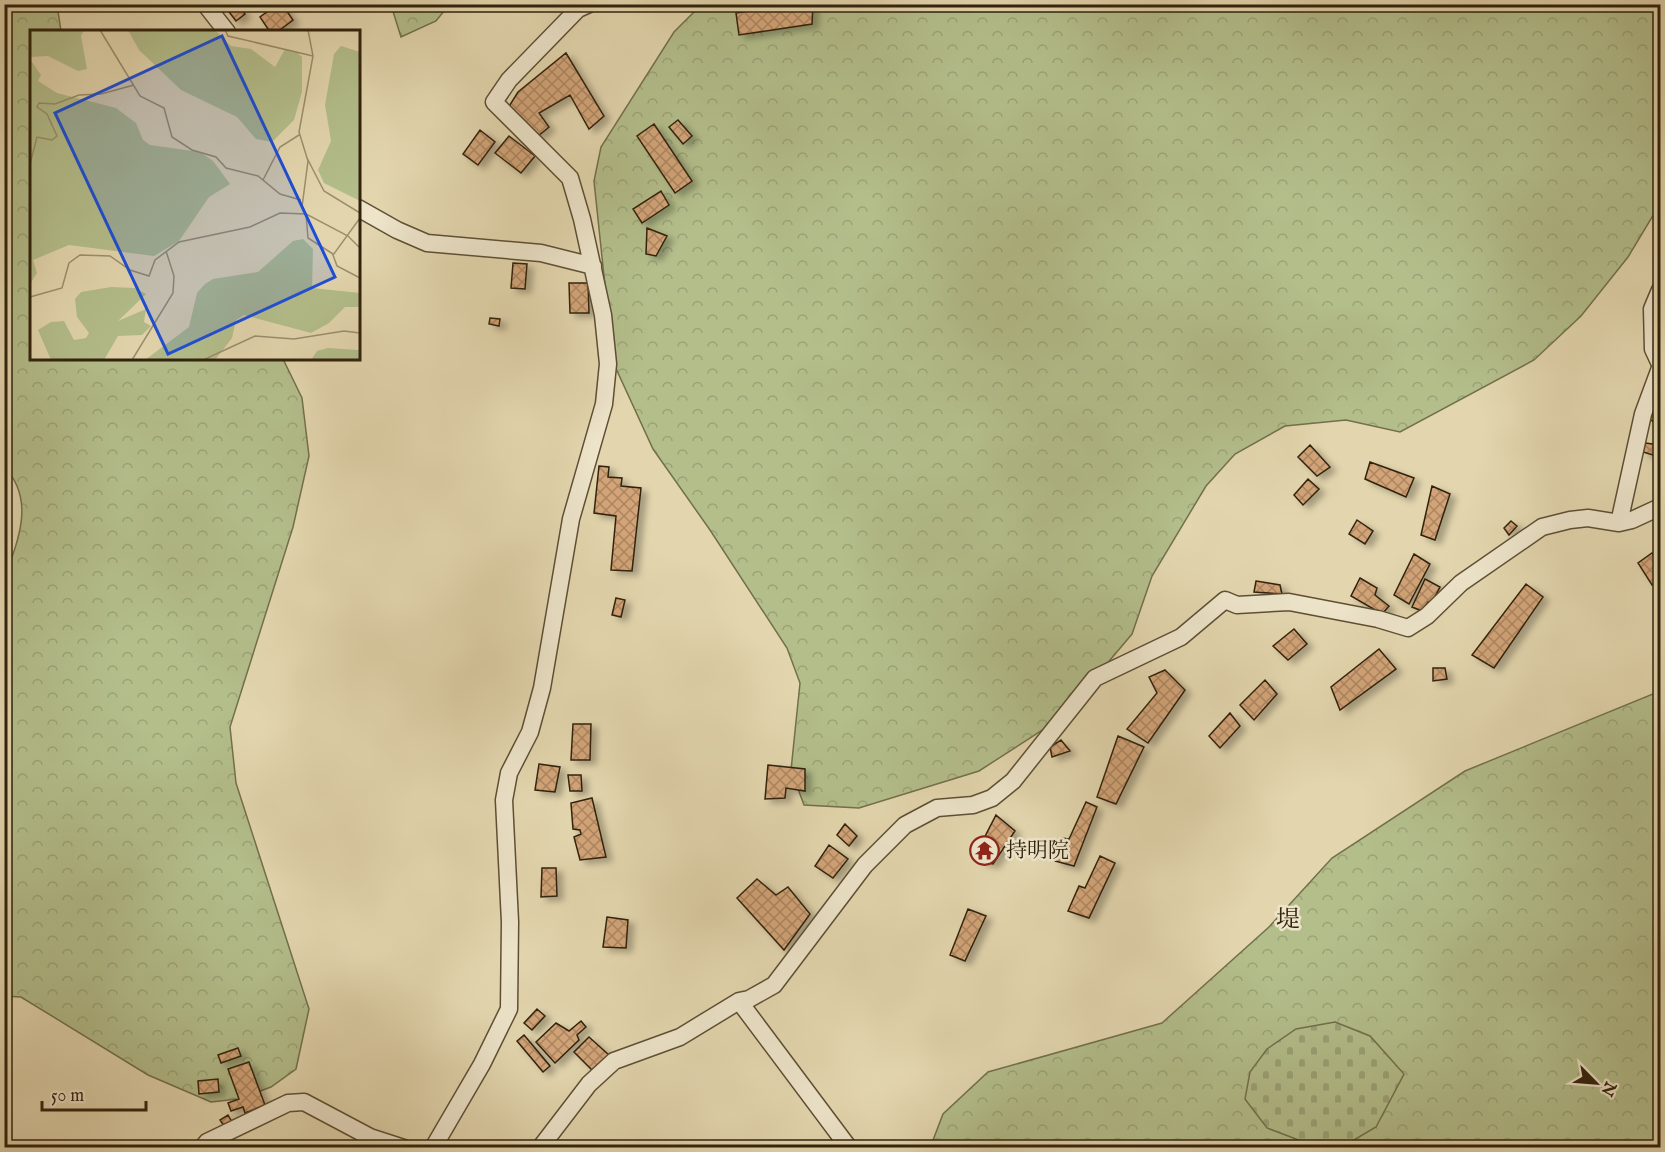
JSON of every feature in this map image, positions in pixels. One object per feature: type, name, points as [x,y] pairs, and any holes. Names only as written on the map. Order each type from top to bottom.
[{"type":"street","points":[[205,4],[225,30]]},
{"type":"street","points":[[433,1148],[482,1064],[509,1009],[510,922],[504,800],[509,772],[530,732],[542,688],[571,519],[604,404],[608,364],[603,315],[593,266],[570,178],[494,102],[509,80],[578,9],[589,4]]},
{"type":"street","points":[[360,209],[397,230],[427,243],[541,253],[593,266]]},
{"type":"street","points":[[1619,523],[1643,414],[1660,366],[1653,349],[1652,309],[1660,291]]},
{"type":"street","points":[[540,1148],[589,1084],[614,1061],[680,1037],[740,1001],[749,999],[778,980],[865,865],[905,825],[937,808],[973,805],[992,798],[1013,781],[1095,678],[1181,638],[1225,600],[1236,606],[1289,602],[1408,628],[1427,616],[1461,583],[1542,527],[1588,518],[1619,523],[1632,520],[1660,507]]},
{"type":"street","points":[[740,1001],[849,1148]]},
{"type":"street","points":[[201,1148],[207,1142],[288,1103],[304,1102],[370,1137],[404,1148]]},
{"type":"green space","points":[[391,4],[449,5],[436,21],[401,37]]},
{"type":"green space","points":[[5,5],[57,5],[61,30],[30,30],[30,360],[283,360],[302,398],[309,456],[293,527],[230,727],[236,783],[309,1009],[296,1069],[271,1087],[238,1099],[211,1102],[148,1075],[21,997],[5,996],[4,578],[19,535],[22,507],[14,479],[4,467]]},
{"type":"green space","points":[[701,5],[1660,5],[1660,204],[1628,257],[1581,316],[1534,360],[1400,432],[1346,420],[1285,426],[1235,454],[1206,486],[1152,576],[1132,634],[1061,718],[979,771],[859,808],[804,805],[791,770],[800,683],[787,648],[710,530],[653,449],[613,362],[594,181],[601,147],[674,32]]},
{"type":"green space","points":[[1660,691],[1660,1142],[1647,1148],[930,1148],[943,1114],[988,1072],[1162,1023],[1269,927],[1332,858],[1465,771]]},
{"type":"green space","points":[[1335,1022],[1370,1036],[1404,1074],[1376,1127],[1342,1147],[1317,1147],[1267,1128],[1245,1099],[1250,1072],[1267,1049],[1296,1029]]},
{"type":"building","points":[[223,4],[237,4],[245,14],[236,21]]},
{"type":"building","points":[[278,4],[282,4],[293,20],[280,30],[269,30],[260,17]]},
{"type":"building","points":[[792,4],[813,4],[812,24],[739,35],[736,13]]},
{"type":"building","points":[[566,53],[604,116],[589,129],[570,95],[539,113],[549,127],[537,137],[508,108],[518,92]]},
{"type":"building","points":[[678,120],[692,136],[683,144],[669,127]]},
{"type":"building","points":[[654,124],[692,181],[675,193],[637,136]]},
{"type":"building","points":[[480,130],[495,142],[478,165],[463,154]]},
{"type":"building","points":[[509,136],[535,156],[521,173],[495,153]]},
{"type":"building","points":[[661,191],[669,205],[642,223],[633,209]]},
{"type":"building","points":[[647,228],[667,236],[656,256],[646,254]]},
{"type":"building","points":[[513,263],[527,264],[525,289],[511,288]]},
{"type":"building","points":[[569,283],[588,283],[589,313],[570,313]]},
{"type":"building","points":[[490,318],[500,319],[499,326],[489,324]]},
{"type":"building","points":[[1655,397],[1660,398],[1660,424],[1650,420]]},
{"type":"building","points":[[1645,443],[1660,445],[1660,457],[1643,452]]},
{"type":"building","points":[[1310,445],[1330,467],[1317,476],[1298,457]]},
{"type":"building","points":[[1370,462],[1414,478],[1406,497],[1365,479]]},
{"type":"building","points":[[599,466],[609,467],[608,477],[622,478],[621,486],[641,488],[632,571],[611,570],[616,516],[594,513]]},
{"type":"building","points":[[1308,479],[1319,489],[1303,505],[1294,495]]},
{"type":"building","points":[[1432,486],[1450,494],[1435,540],[1421,535]]},
{"type":"building","points":[[1357,520],[1373,531],[1365,544],[1349,534]]},
{"type":"building","points":[[1511,521],[1517,526],[1509,535],[1504,528]]},
{"type":"building","points":[[1652,553],[1660,561],[1660,579],[1652,585],[1638,563]]},
{"type":"building","points":[[1414,554],[1430,564],[1409,604],[1394,595]]},
{"type":"building","points":[[1360,578],[1377,588],[1375,595],[1389,606],[1382,614],[1351,596]]},
{"type":"building","points":[[1425,579],[1440,587],[1431,604],[1428,602],[1422,611],[1412,607]]},
{"type":"building","points":[[1256,581],[1280,585],[1282,594],[1254,592]]},
{"type":"building","points":[[1526,584],[1543,597],[1494,668],[1472,655]]},
{"type":"building","points":[[616,598],[625,600],[621,617],[612,615]]},
{"type":"building","points":[[1294,629],[1307,644],[1288,660],[1273,646]]},
{"type":"building","points":[[1379,649],[1396,669],[1340,710],[1331,687]]},
{"type":"building","points":[[1433,668],[1445,668],[1447,679],[1433,681]]},
{"type":"building","points":[[1165,670],[1185,690],[1148,743],[1127,729],[1157,693],[1149,677]]},
{"type":"building","points":[[1265,680],[1277,694],[1254,720],[1240,705]]},
{"type":"building","points":[[1230,713],[1240,726],[1220,748],[1209,736]]},
{"type":"building","points":[[573,724],[591,724],[590,760],[571,760]]},
{"type":"building","points":[[1118,736],[1144,747],[1116,804],[1097,797]]},
{"type":"building","points":[[1061,740],[1070,751],[1052,757],[1050,747]]},
{"type":"building","points":[[539,764],[560,767],[555,792],[535,790]]},
{"type":"building","points":[[768,765],[805,769],[805,791],[786,788],[785,798],[765,799]]},
{"type":"building","points":[[568,775],[581,775],[582,791],[570,791]]},
{"type":"building","points":[[592,798],[606,857],[580,860],[574,837],[581,834],[580,830],[573,829],[571,803]]},
{"type":"building","points":[[1086,802],[1097,807],[1074,866],[1055,861],[1062,838],[1069,839]]},
{"type":"building","points":[[996,815],[1015,831],[993,864],[980,861],[983,855],[977,852]]},
{"type":"building","points":[[845,824],[857,836],[849,846],[837,835]]},
{"type":"building","points":[[829,845],[848,859],[833,878],[815,866]]},
{"type":"building","points":[[1100,856],[1115,863],[1089,918],[1068,911],[1079,886],[1085,888]]},
{"type":"building","points":[[542,868],[556,868],[557,896],[541,897]]},
{"type":"building","points":[[757,879],[776,895],[788,887],[810,914],[784,950],[737,898]]},
{"type":"building","points":[[968,909],[986,916],[965,961],[950,955]]},
{"type":"building","points":[[607,917],[628,920],[626,948],[603,947]]},
{"type":"building","points":[[537,1009],[545,1016],[532,1030],[524,1023]]},
{"type":"building","points":[[581,1021],[586,1027],[577,1035],[579,1040],[555,1063],[536,1042],[556,1023],[569,1031]]},
{"type":"building","points":[[524,1035],[550,1066],[543,1072],[517,1041]]},
{"type":"building","points":[[589,1037],[610,1056],[594,1072],[574,1052]]},
{"type":"building","points":[[238,1048],[241,1056],[221,1063],[218,1055]]},
{"type":"building","points":[[249,1062],[265,1105],[245,1113],[243,1107],[231,1111],[228,1103],[239,1099],[228,1069]]},
{"type":"building","points":[[218,1079],[219,1092],[199,1094],[198,1081]]},
{"type":"building","points":[[228,1115],[232,1122],[224,1126],[220,1120]]},
{"type":"place","name":"持明院","points":[[985,850]]},
{"type":"district","name":"堤","points":[[1288,919]]}]
